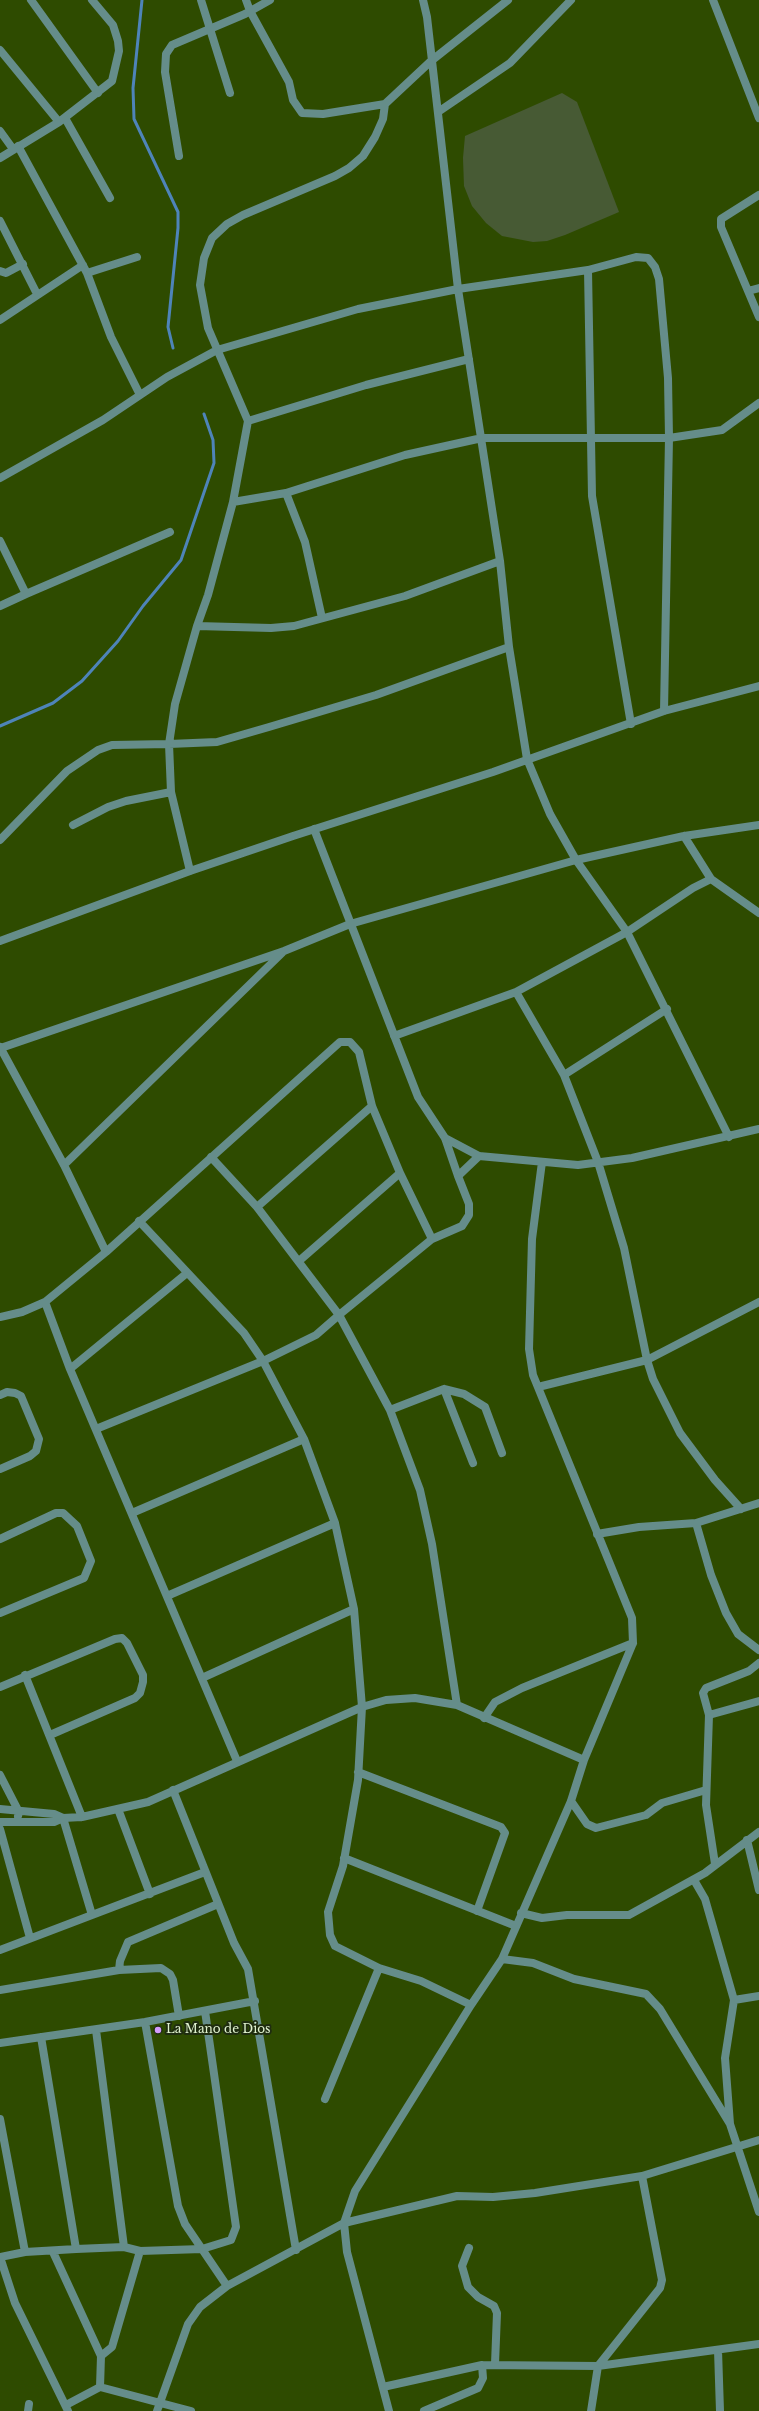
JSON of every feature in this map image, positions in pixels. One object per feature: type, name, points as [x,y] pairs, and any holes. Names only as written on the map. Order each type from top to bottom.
[{"type":"street","points":[[31,0],[98,93]]},
{"type":"street","points":[[0,158],[62,120],[112,81],[119,51],[113,25],[92,0]]},
{"type":"street","points":[[201,0],[209,30],[230,93]]},
{"type":"street","points":[[246,0],[250,11],[289,82],[293,100],[302,113],[323,114],[385,104],[431,61],[508,0]]},
{"type":"street","points":[[179,156],[165,72],[166,54],[172,46],[250,11],[270,0]]},
{"type":"street","points":[[423,0],[427,17],[458,289],[482,438],[500,561],[509,647],[527,759],[550,814],[576,860],[627,932],[667,1009],[729,1137]]},
{"type":"street","points":[[438,112],[510,63],[571,0]]},
{"type":"street","points":[[713,0],[759,118]]},
{"type":"street","points":[[0,50],[62,120],[110,198]]},
{"type":"street","points":[[190,871],[171,792],[169,744],[175,704],[233,502],[248,421],[208,328],[200,285],[204,258],[212,238],[227,224],[243,215],[335,176],[349,168],[363,156],[375,137],[384,119],[385,104]]},
{"type":"street","points":[[0,131],[15,148],[83,265],[111,337],[140,395]]},
{"type":"street","points":[[759,195],[721,219],[721,228],[759,317]]},
{"type":"street","points":[[0,221],[37,294]]},
{"type":"street","points":[[87,273],[137,257]]},
{"type":"street","points":[[0,478],[103,420],[140,395],[217,350],[358,309],[458,289],[588,270],[636,257],[648,258],[655,267],[659,279],[668,378],[669,438],[664,711]]},
{"type":"street","points":[[0,272],[6,273],[23,264]]},
{"type":"street","points":[[0,320],[37,294],[83,265]]},
{"type":"street","points":[[588,270],[592,496],[631,724]]},
{"type":"street","points":[[748,291],[759,288]]},
{"type":"street","points":[[248,421],[366,385],[469,360]]},
{"type":"street","points":[[233,502],[286,493],[405,455],[482,438],[669,438],[722,430],[759,403]]},
{"type":"street","points":[[286,493],[308,553],[322,618]]},
{"type":"street","points":[[0,606],[170,532]]},
{"type":"street","points":[[0,541],[26,594]]},
{"type":"street","points":[[197,626],[271,628],[294,626],[405,596],[500,561]]},
{"type":"street","points":[[0,840],[67,770],[98,750],[112,745],[217,742],[376,696],[509,647]]},
{"type":"street","points":[[0,941],[190,871],[631,724],[664,711],[759,686]]},
{"type":"street","points":[[73,825],[108,807],[126,801],[171,792]]},
{"type":"street","points":[[106,1252],[64,1165],[0,1047],[284,951],[350,924],[576,860],[684,836],[759,825]]},
{"type":"street","points":[[96,1429],[263,1362],[316,1335],[432,1239],[462,1226],[469,1215],[469,1204],[445,1138],[418,1097],[314,829]]},
{"type":"street","points":[[684,836],[711,879],[759,913]]},
{"type":"street","points":[[394,1036],[516,992],[627,932],[693,888],[711,879]]},
{"type":"street","points":[[64,1165],[284,951]]},
{"type":"street","points":[[516,992],[564,1075],[598,1162],[624,1248],[647,1360],[653,1379],[680,1433],[715,1480],[741,1509]]},
{"type":"street","points":[[564,1075],[667,1009]]},
{"type":"street","points":[[0,1317],[22,1312],[45,1302],[106,1252],[340,1042],[350,1042],[359,1052],[372,1106],[400,1173],[432,1239]]},
{"type":"street","points":[[258,1207],[372,1106]]},
{"type":"street","points":[[445,1138],[479,1156],[578,1165],[632,1158],[759,1129]]},
{"type":"street","points":[[458,1176],[479,1156]]},
{"type":"street","points":[[211,1157],[258,1207],[339,1315],[390,1410],[420,1490],[430,1536],[457,1705]]},
{"type":"street","points":[[389,2411],[347,2252],[344,2223],[355,2191],[471,2005],[502,1959],[571,1800],[584,1760],[633,1643],[632,1618],[533,1375],[529,1348],[532,1239],[542,1162]]},
{"type":"street","points":[[299,1261],[400,1173]]},
{"type":"street","points":[[139,1221],[244,1333],[263,1362],[304,1439],[335,1523],[354,1609],[362,1707],[358,1772],[344,1858],[328,1912],[330,1935],[335,1946],[379,1968],[420,1981],[471,2005]]},
{"type":"street","points":[[70,1369],[187,1273]]},
{"type":"street","points":[[45,1302],[70,1369],[237,1761]]},
{"type":"street","points":[[538,1387],[647,1360],[759,1302]]},
{"type":"street","points":[[390,1410],[444,1389],[464,1394],[484,1407],[502,1453]]},
{"type":"street","points":[[444,1389],[473,1463]]},
{"type":"street","points":[[0,1395],[7,1392],[15,1393],[21,1396],[40,1439],[36,1451],[30,1456],[0,1469]]},
{"type":"street","points":[[132,1513],[304,1439]]},
{"type":"street","points":[[597,1534],[639,1527],[696,1523],[759,1503]]},
{"type":"street","points":[[0,1539],[56,1513],[63,1513],[77,1526],[91,1561],[84,1578],[0,1613]]},
{"type":"street","points":[[167,1596],[335,1523]]},
{"type":"street","points":[[696,1523],[711,1575],[726,1613],[738,1634],[759,1650]]},
{"type":"street","points":[[202,1678],[354,1609]]},
{"type":"street","points":[[0,1687],[122,1638],[127,1643],[143,1675],[144,1682],[140,1693],[135,1698],[50,1735]]},
{"type":"street","points":[[484,1718],[495,1702],[522,1688],[633,1643]]},
{"type":"street","points":[[715,1864],[706,1805],[709,1715],[702,1695],[705,1690],[749,1671],[759,1662]]},
{"type":"street","points":[[25,1676],[82,1817]]},
{"type":"street","points":[[0,1822],[54,1822],[63,1818],[82,1817],[148,1802],[237,1761],[362,1707],[386,1700],[415,1698],[457,1705],[584,1760]]},
{"type":"street","points":[[709,1715],[759,1700]]},
{"type":"street","points":[[358,1772],[501,1827],[505,1833],[477,1910]]},
{"type":"street","points":[[0,1775],[18,1812],[18,1822]]},
{"type":"street","points":[[173,1790],[204,1872],[234,1943],[248,1969],[255,2001],[296,2250]]},
{"type":"street","points":[[571,1800],[587,1824],[596,1828],[646,1815],[662,1803],[706,1790]]},
{"type":"street","points":[[0,1809],[18,1812],[54,1814],[63,1818],[92,1915]]},
{"type":"street","points":[[118,1809],[150,1894]]},
{"type":"street","points":[[0,1829],[30,1938]]},
{"type":"street","points":[[521,1913],[542,1918],[567,1915],[629,1915],[694,1880],[759,1832]]},
{"type":"street","points":[[747,1840],[759,1890]]},
{"type":"street","points":[[344,1858],[516,1926]]},
{"type":"street","points":[[0,1950],[150,1894],[204,1872]]},
{"type":"street","points":[[694,1880],[705,1899],[734,2000],[725,2058],[730,2124],[759,2212]]},
{"type":"street","points":[[120,1970],[120,1961],[128,1942],[218,1904]]},
{"type":"street","points":[[502,1959],[533,1963],[574,1979],[646,1994],[660,2009],[730,2124]]},
{"type":"street","points":[[0,1990],[120,1970],[161,1968],[166,1971],[173,1980],[179,2016]]},
{"type":"street","points":[[325,2099],[379,1968]]},
{"type":"street","points":[[734,2000],[759,1996]]},
{"type":"street","points":[[0,2043],[145,2022],[255,2001]]},
{"type":"street","points":[[100,2387],[67,2408],[15,2303],[0,2257],[26,2252],[53,2252],[76,2249],[124,2248],[140,2251],[202,2249],[228,2242],[234,2236],[236,2227],[205,2011]]},
{"type":"street","points":[[145,2022],[178,2206],[185,2224],[228,2286]]},
{"type":"street","points":[[96,2030],[124,2248]]},
{"type":"street","points":[[41,2037],[76,2249]]},
{"type":"street","points":[[0,2119],[26,2252]]},
{"type":"street","points":[[158,2407],[188,2324],[200,2307],[228,2286],[344,2223],[457,2196],[493,2197],[535,2193],[642,2176],[759,2140]]},
{"type":"street","points":[[591,2411],[598,2366],[660,2288],[662,2280],[642,2176]]},
{"type":"street","points":[[468,2248],[462,2266],[468,2287],[478,2297],[494,2306],[497,2313],[495,2364]]},
{"type":"street","points":[[101,2356],[112,2348],[140,2251]]},
{"type":"street","points":[[53,2252],[101,2356],[100,2387]]},
{"type":"street","points":[[383,2387],[482,2365],[598,2366],[759,2344]]},
{"type":"street","points":[[718,2350],[720,2411]]},
{"type":"street","points":[[424,2411],[478,2388],[483,2378],[482,2365]]},
{"type":"street","points":[[100,2387],[158,2407],[191,2411]]},
{"type":"green space","points":[[562,93],[577,102],[619,212],[547,241],[533,242],[502,236],[486,223],[472,206],[464,186],[463,158],[465,136]]},
{"type":"waterway","points":[[142,0],[133,88],[134,119],[178,212],[178,228],[168,327],[173,348]]},
{"type":"waterway","points":[[0,726],[53,703],[82,681],[118,641],[143,606],[181,560],[214,463],[213,440],[204,414]]},
{"type":"place","name":"La Mano de Dios","points":[[158,2030]]}]
